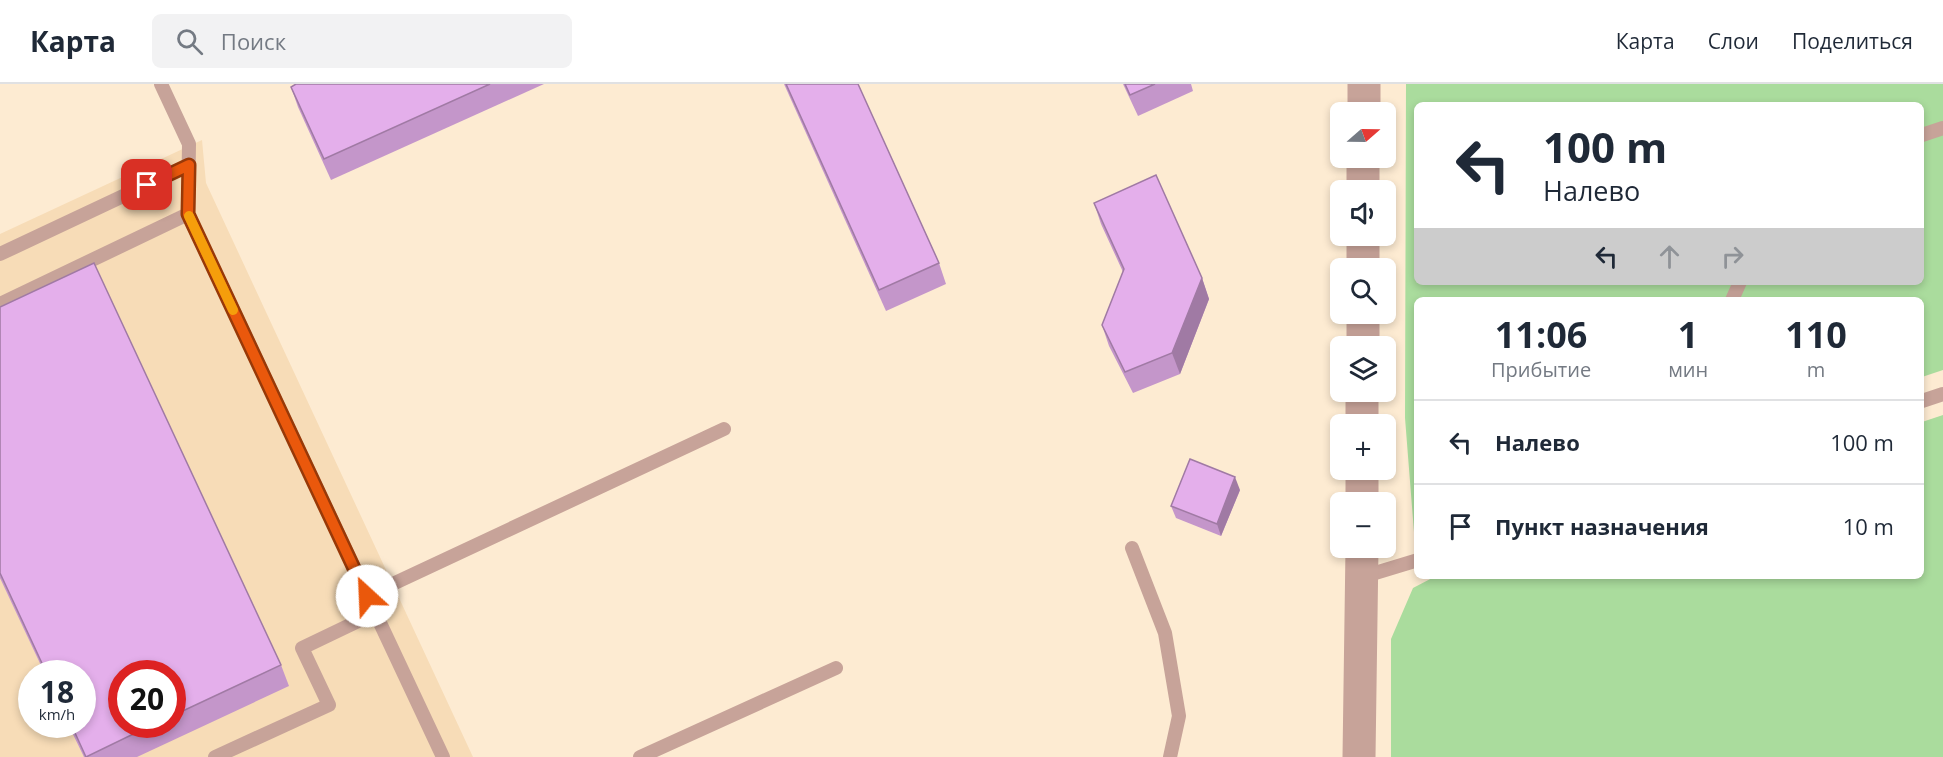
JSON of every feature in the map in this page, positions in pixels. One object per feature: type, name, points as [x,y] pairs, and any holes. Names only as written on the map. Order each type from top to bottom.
[{"type":"street","points":[[1364,84],[1364,102]]},
{"type":"street","points":[[1359,757],[1362,563]]},
{"type":"lane","points":[[161,84],[189,144],[188,214],[443,757]]},
{"type":"lane","points":[[1924,134],[1943,128]]},
{"type":"lane","points":[[0,254],[189,165]]},
{"type":"lane","points":[[0,304],[188,214]]},
{"type":"lane","points":[[1924,400],[1943,394]]},
{"type":"lane","points":[[367,596],[724,429]]},
{"type":"lane","points":[[1132,548],[1165,633],[1179,716],[1170,757]]},
{"type":"lane","points":[[1362,563],[1414,560]]},
{"type":"lane","points":[[215,757],[329,705],[302,648],[375,613]]},
{"type":"lane","points":[[640,757],[836,668]]},
{"type":"shaded area","points":[[202,140],[206,183],[473,757],[0,757],[0,234]]},
{"type":"green space","points":[[1406,84],[1943,84],[1943,370],[1924,376],[1924,297],[1414,297],[1414,532],[1405,418]]},
{"type":"green space","points":[[1943,415],[1943,757],[1391,757],[1391,639],[1413,588],[1430,579],[1924,579],[1924,421]]},
{"type":"building","points":[[296,84],[490,84],[324,159],[291,87]]},
{"type":"building","points":[[786,84],[858,84],[939,263],[879,290]]},
{"type":"building","points":[[1125,84],[1155,84],[1130,95]]},
{"type":"building","points":[[1156,175],[1202,278],[1172,353],[1125,372],[1102,325],[1124,269],[1094,203]]},
{"type":"building","points":[[94,263],[281,665],[186,709],[186,660],[108,660],[108,738],[125,738],[86,757],[77,738],[96,738],[96,660],[40,660],[0,573],[0,307]]},
{"type":"building","points":[[1190,459],[1235,477],[1217,524],[1171,506]]},
{"type":"slow traffic","points":[[189,216],[233,310]]},
{"type":"route","points":[[147,185],[189,165],[188,214],[367,596]]}]
